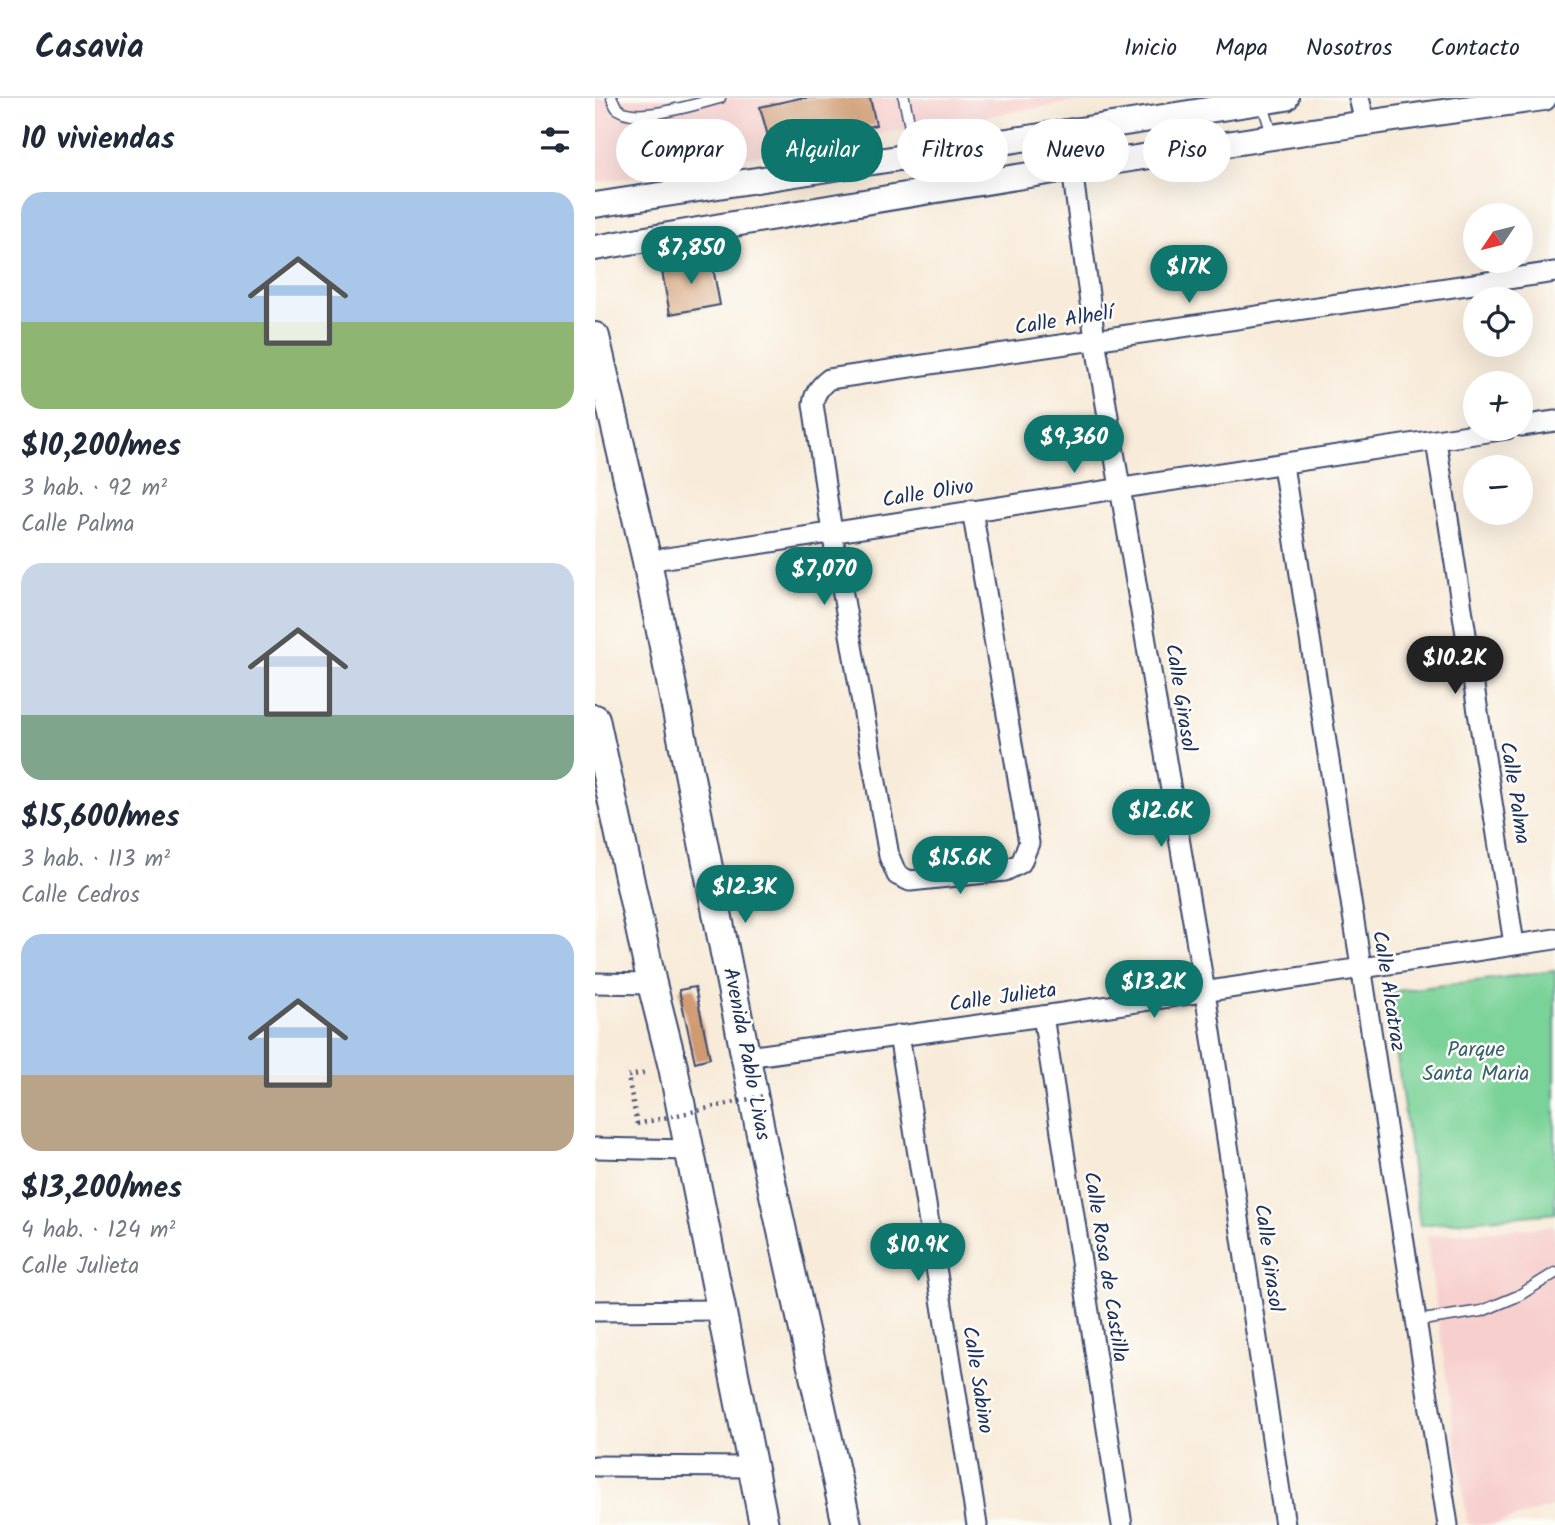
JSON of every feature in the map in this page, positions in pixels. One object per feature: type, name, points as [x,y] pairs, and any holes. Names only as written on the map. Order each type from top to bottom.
[{"type":"main road","name":"Avenida Pablo Livas","points":[[595,337],[647,561],[765,1154],[847,1525]]},
{"type":"main road","points":[[595,719],[673,1067],[764,1525]]},
{"type":"street","points":[[1360,98],[1365,122]]},
{"type":"street","points":[[1129,160],[1365,122],[1543,98]]},
{"type":"street","points":[[1008,140],[1270,99]]},
{"type":"street","points":[[595,205],[897,158]]},
{"type":"street","points":[[595,248],[1022,176]]},
{"type":"street","name":"Calle Girasol","points":[[1074,182],[1095,339],[1205,992],[1285,1525]]},
{"type":"street","name":"Calle Alhelí","points":[[832,532],[813,404],[818,389],[829,379],[1555,272]]},
{"type":"street","points":[[1533,424],[1555,421]]},
{"type":"street","name":"Calle Olivo","points":[[647,561],[1463,436]]},
{"type":"street","name":"Calle Palma","points":[[1436,441],[1514,944]]},
{"type":"street","name":"Calle Alcatraz","points":[[1283,465],[1448,1525]]},
{"type":"street","points":[[832,532],[889,856],[897,875],[910,881],[1005,871],[1021,863],[1029,843],[972,510]]},
{"type":"street","name":"Calle Julieta","points":[[747,1056],[1043,1016],[1555,939]]},
{"type":"street","points":[[595,983],[653,984]]},
{"type":"street","name":"Calle Rosa de Castilla","points":[[1043,1016],[1122,1525]]},
{"type":"street","name":"Calle Sabino","points":[[898,1035],[977,1525]]},
{"type":"street","points":[[595,1148],[689,1150]]},
{"type":"street","points":[[595,1311],[721,1310]]},
{"type":"street","points":[[595,1466],[754,1467]]},
{"type":"lane","points":[[612,98],[617,108],[625,112],[647,114],[720,98]]},
{"type":"lane","points":[[904,98],[908,119]]},
{"type":"lane","points":[[1270,99],[1273,137]]},
{"type":"lane","points":[[921,182],[923,191]]},
{"type":"lane","points":[[1416,1321],[1482,1311],[1518,1296],[1555,1273]]},
{"type":"path","points":[[628,1076],[637,1124],[772,1094]]},
{"type":"shaded area","points":[[595,98],[1095,98],[971,119],[897,119],[897,132],[883,134],[883,119],[761,119],[761,155],[747,157],[747,119],[616,119],[616,179],[595,183]]},
{"type":"shaded area","points":[[1555,1226],[1555,1506],[1491,1525],[1468,1525],[1426,1236]]},
{"type":"green space","name":"Parque Santa Maria","points":[[1555,971],[1555,1213],[1420,1225],[1388,992]]},
{"type":"building","points":[[800,98],[870,98],[875,119],[763,119],[760,107]]},
{"type":"building","points":[[711,257],[720,305],[670,314],[661,266]]},
{"type":"building","points":[[695,987],[710,1058],[695,1062],[679,990]]}]
